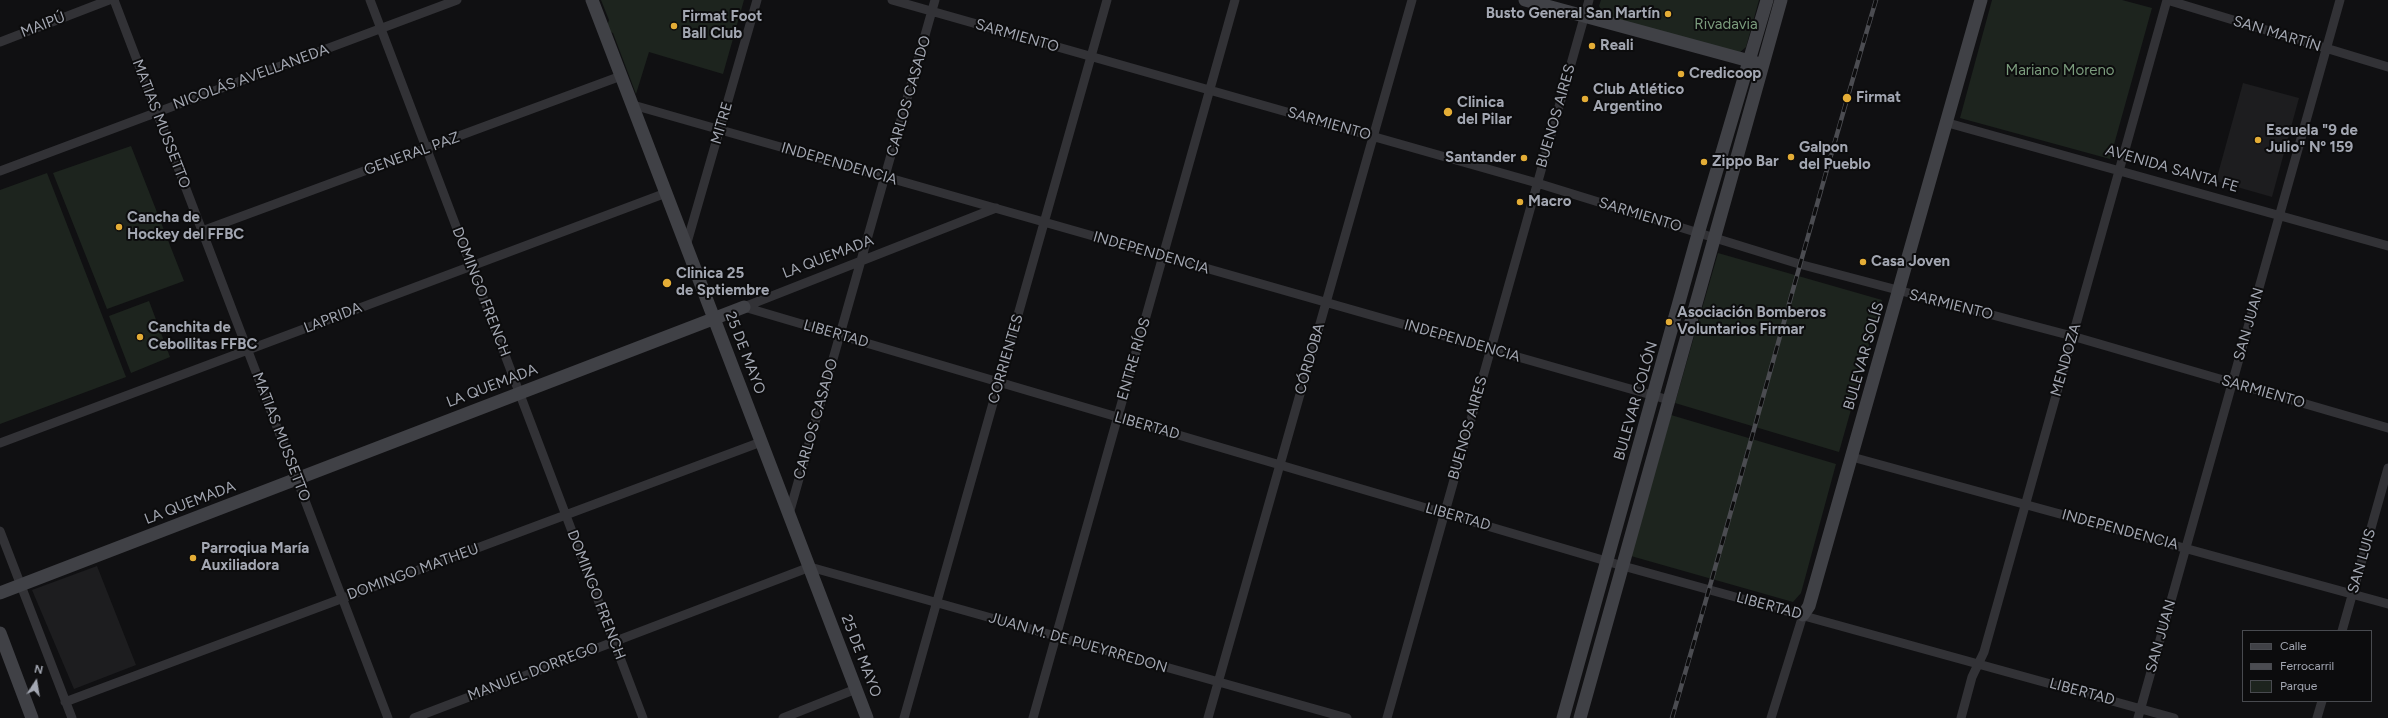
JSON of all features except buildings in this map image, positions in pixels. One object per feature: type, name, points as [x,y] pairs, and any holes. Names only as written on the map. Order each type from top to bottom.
[{"type":"street","name":"MAIPÚ","points":[[0,42],[109,0]]},
{"type":"street","name":"MATIAS MUSSETTO","points":[[114,0],[388,718]]},
{"type":"street","name":"DOMINGO FRENCH","points":[[370,0],[643,718]]},
{"type":"street","name":"NICOLÁS AVELLANEDA","points":[[0,171],[458,0]]},
{"type":"street","name":"25 DE MAYO","points":[[592,0],[867,718]]},
{"type":"street","name":"MITRE","points":[[686,246],[757,0]]},
{"type":"street","name":"SARMIENTO","points":[[892,0],[1537,183],[1698,234],[1898,292],[2072,336],[2388,428]]},
{"type":"street","name":"CARLOS CASADO","points":[[789,514],[886,177],[935,0]]},
{"type":"street","name":"CORRIENTES","points":[[904,718],[1107,0]]},
{"type":"street","name":"ENTRE RÍOS","points":[[1033,718],[1235,0]]},
{"type":"street","name":"CÓRDOBA","points":[[1208,718],[1412,0]]},
{"type":"street","points":[[1525,0],[1762,65]]},
{"type":"street","name":"BUENOS AIRES","points":[[1386,718],[1589,0]]},
{"type":"street","name":"BULEVAR COLÓN","points":[[1563,718],[1698,234],[1767,0]]},
{"type":"street","name":"BULEVAR COLÓN","points":[[1580,718],[1781,0]]},
{"type":"street","name":"BULEVAR SOLÍS","points":[[1771,718],[1803,615],[1809,606],[1928,183],[1948,123],[1981,0]]},
{"type":"street","name":"SAN MARTÍN","points":[[2167,0],[2388,67]]},
{"type":"street","name":"MENDOZA","points":[[1961,718],[1972,677],[1984,652],[2167,0]]},
{"type":"street","name":"SAN JUAN","points":[[2138,718],[2340,0]]},
{"type":"street","name":"GENERAL PAZ","points":[[202,231],[621,76]]},
{"type":"street","name":"INDEPENDENCIA","points":[[632,106],[1669,400]]},
{"type":"street","name":"AVENIDA SANTA FE","points":[[1948,123],[2388,246]]},
{"type":"street","name":"LAPRIDA","points":[[0,443],[666,193]]},
{"type":"street","name":"LA QUEMADA","points":[[0,592],[861,262],[996,208]]},
{"type":"street","name":"LIBERTAD","points":[[744,307],[1623,566],[2174,718]]},
{"type":"street","name":"DOMINGO MATHEU","points":[[65,702],[761,442]]},
{"type":"street","name":"INDEPENDENCIA","points":[[1852,456],[2388,604]]},
{"type":"street","name":"SAN LUIS","points":[[2342,630],[2388,468]]},
{"type":"street","points":[[0,531],[72,718]]},
{"type":"street","name":"JUAN M. DE PUEYRREDON","points":[[810,567],[1347,718]]},
{"type":"street","name":"MANUEL DORREGO","points":[[414,718],[810,567]]},
{"type":"street","points":[[0,633],[32,718]]},
{"type":"street","points":[[783,718],[856,689]]},
{"type":"street","points":[[2317,718],[2322,702]]},
{"type":"shaded area","name":"Escuela \"9 de Julio\" Nº 159","points":[[2243,83],[2299,98],[2272,197],[2216,181]]},
{"type":"shaded area","points":[[97,566],[136,665],[74,689],[32,590]]},
{"type":"green space","name":"Firmat Foot Ball Club","points":[[601,0],[744,0],[723,74],[649,52],[636,94],[613,33],[606,30],[609,20]]},
{"type":"green space","name":"Rivadavia","points":[[1601,0],[1759,0],[1746,47],[1738,54],[1605,16],[1599,6]]},
{"type":"green space","name":"Mariano Moreno","points":[[1992,0],[2122,0],[2152,8],[2110,159],[1960,118]]},
{"type":"green space","name":"Cancha de Hockey del FFBC","points":[[131,146],[184,281],[107,309],[53,173]]},
{"type":"green space","points":[[47,173],[126,377],[0,424],[0,190]]},
{"type":"green space","points":[[1718,253],[1882,300],[1839,452],[1675,403]]},
{"type":"green space","name":"Canchita de Cebollitas FFBC","points":[[149,301],[170,357],[131,373],[109,316]]},
{"type":"green space","points":[[1671,415],[1836,464],[1801,593],[1793,602],[1631,556]]},
{"type":"railway","points":[[1672,718],[1876,0]]},
{"type":"place","name":"Busto General San Martín","points":[[1668,14]]},
{"type":"place","name":"Firmat Foot Ball Club","points":[[674,26]]},
{"type":"place","name":"Reali","points":[[1592,46]]},
{"type":"place","name":"Credicoop","points":[[1681,74]]},
{"type":"place","name":"Firmat","points":[[1847,98]]},
{"type":"place","name":"Club Atlético Argentino","points":[[1585,99]]},
{"type":"place","name":"Clinica del Pilar","points":[[1448,112]]},
{"type":"place","name":"Escuela \"9 de Julio\" Nº 159","points":[[2258,140]]},
{"type":"place","name":"Galpon del Pueblo","points":[[1791,157]]},
{"type":"place","name":"Santander","points":[[1524,158]]},
{"type":"place","name":"Zippo Bar","points":[[1704,162]]},
{"type":"place","name":"Macro","points":[[1520,202]]},
{"type":"place","name":"Cancha de Hockey del FFBC","points":[[119,227]]},
{"type":"place","name":"Casa Joven","points":[[1863,262]]},
{"type":"place","name":"Clinica 25 de Sptiembre","points":[[667,283]]},
{"type":"place","name":"Asociación Bomberos Voluntarios Firmar","points":[[1669,322]]},
{"type":"place","name":"Canchita de Cebollitas FFBC","points":[[140,337]]},
{"type":"place","name":"Parroqiua María Auxiliadora","points":[[193,558]]}]
